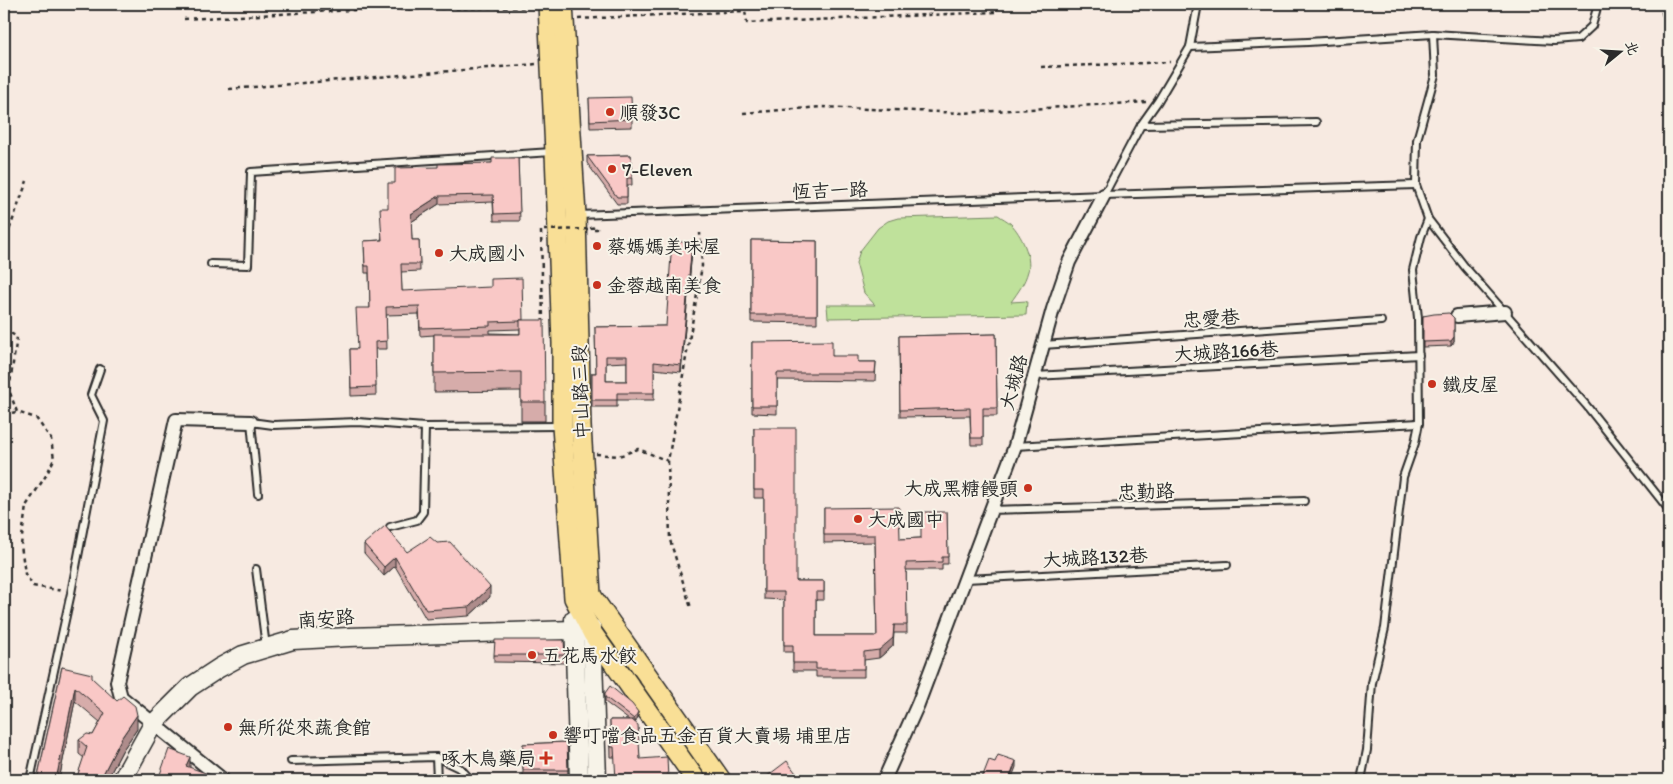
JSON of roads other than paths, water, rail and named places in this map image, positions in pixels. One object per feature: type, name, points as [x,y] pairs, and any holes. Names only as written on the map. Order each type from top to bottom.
[{"type":"main road","name":"中山路三段","points":[[556,8],[551,63],[562,343],[572,426],[583,597]]},
{"type":"main road","name":"中山路三段","points":[[556,8],[576,215],[572,426],[582,452],[583,597]]},
{"type":"main road","points":[[583,597],[584,632],[696,780]]},
{"type":"main road","points":[[583,597],[721,780]]},
{"type":"street","name":"大城路","points":[[884,780],[918,704],[1015,446],[1053,309],[1069,262],[1104,195]]},
{"type":"street","points":[[1457,316],[1505,312]]},
{"type":"street","points":[[223,780],[121,697],[117,682],[176,420],[251,422]]},
{"type":"street","points":[[579,780],[584,632]]},
{"type":"street","points":[[584,632],[597,780]]},
{"type":"street","name":"南安路","points":[[122,780],[153,724],[190,687],[243,655],[293,640],[584,632]]},
{"type":"lane","name":"大城路","points":[[1104,195],[1141,125],[1158,101],[1190,47],[1198,4]]},
{"type":"lane","points":[[1190,47],[1433,34],[1554,41],[1578,39],[1592,26],[1598,4]]},
{"type":"lane","points":[[1433,34],[1435,75],[1417,140],[1416,185],[1428,219],[1465,267],[1586,405],[1669,510]]},
{"type":"lane","points":[[1141,125],[1316,122]]},
{"type":"lane","points":[[211,264],[248,265],[251,172],[555,152]]},
{"type":"lane","name":"恆吉一路","points":[[557,216],[1416,185]]},
{"type":"lane","points":[[1361,780],[1366,750],[1372,684],[1385,628],[1403,478],[1415,443],[1419,423],[1419,355],[1413,270],[1421,237],[1428,219]]},
{"type":"lane","name":"忠愛巷","points":[[1043,344],[1381,321]]},
{"type":"lane","name":"大城路166巷","points":[[1035,376],[1419,355]]},
{"type":"lane","points":[[30,780],[70,593],[104,420],[91,395],[100,369]]},
{"type":"lane","points":[[258,494],[251,422],[273,426],[358,422],[425,427],[572,426]]},
{"type":"lane","points":[[1015,446],[1419,423]]},
{"type":"lane","points":[[390,527],[417,520],[423,512],[425,427]]},
{"type":"lane","name":"忠勤路","points":[[990,510],[1304,501]]},
{"type":"lane","name":"大城路132巷","points":[[966,579],[1227,565]]},
{"type":"lane","points":[[256,568],[266,648]]},
{"type":"lane","points":[[291,761],[436,757],[461,769],[471,780]]},
{"type":"lane","points":[[436,757],[437,780]]},
{"type":"place","name":"順發3C","points":[[610,112]]},
{"type":"place","name":"7-Eleven","points":[[612,169]]},
{"type":"place","name":"蔡媽媽美味屋","points":[[597,246]]},
{"type":"place","name":"大成國小","points":[[439,253]]},
{"type":"place","name":"金蓉越南美食","points":[[597,285]]},
{"type":"place","name":"鐵皮屋","points":[[1432,384]]},
{"type":"place","name":"大成黑糖饅頭","points":[[1028,488]]},
{"type":"place","name":"大成國中","points":[[858,519]]},
{"type":"place","name":"五花馬水餃","points":[[532,655]]},
{"type":"place","name":"無所從來蔬食館","points":[[228,727]]},
{"type":"place","name":"響叮噹食品五金百貨大賣場 埔里店","points":[[553,735]]},
{"type":"place","name":"啄木鳥藥局","points":[[546,758]]}]
